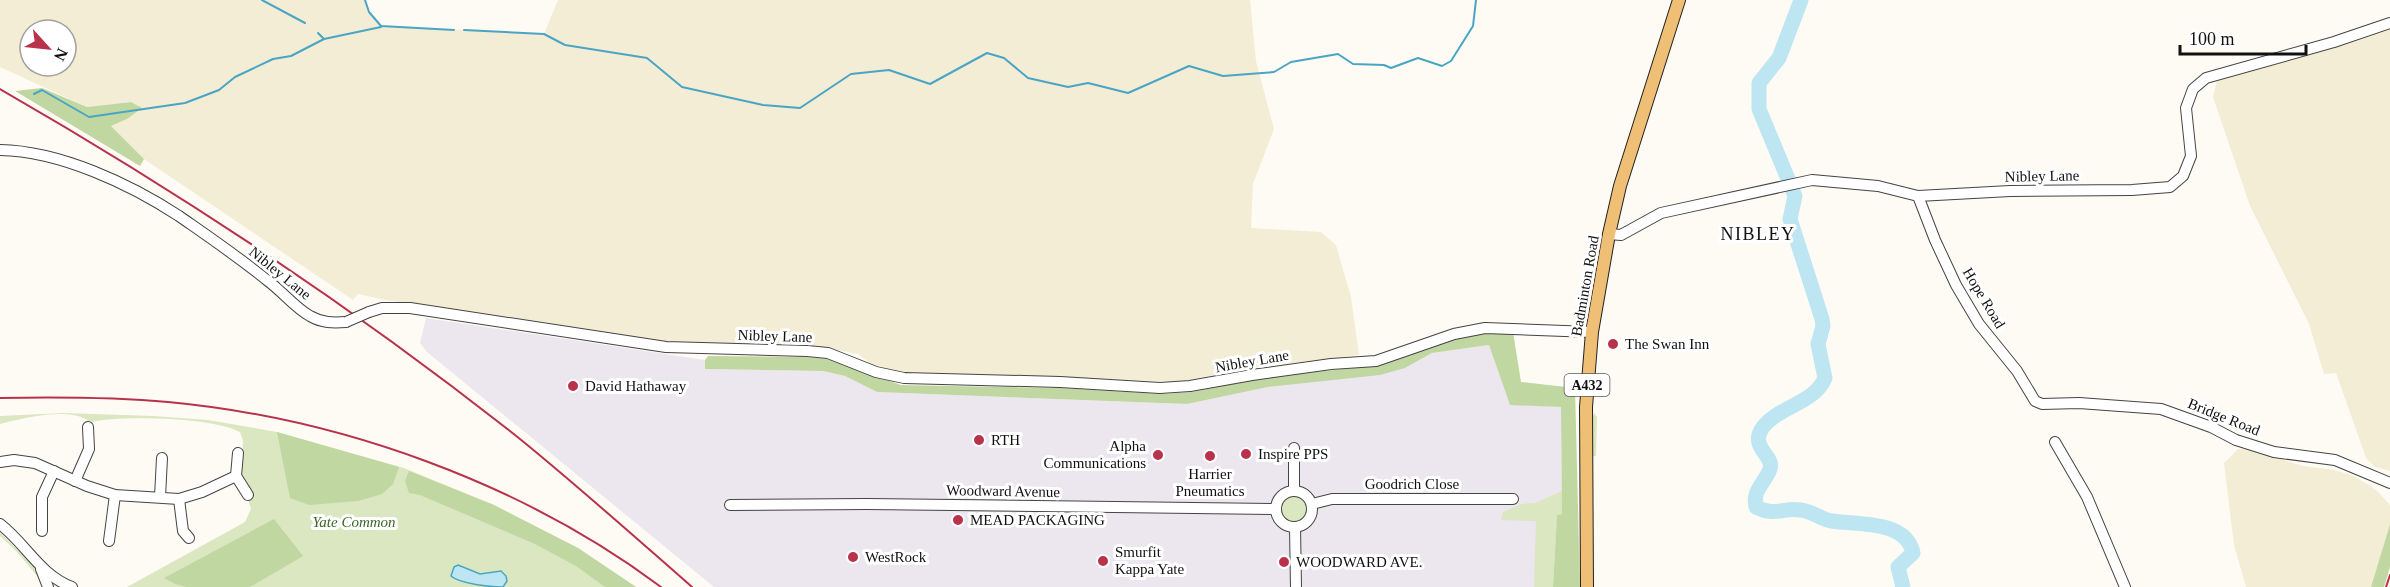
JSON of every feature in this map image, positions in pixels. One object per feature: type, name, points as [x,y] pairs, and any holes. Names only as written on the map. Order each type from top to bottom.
[{"type":"main road","name":"Badminton Road","points":[[1587,587],[1585,417],[1592,332],[1620,186],[1679,0]]},
{"type":"street","name":"Nibley Lane","points":[[1609,234],[1621,235],[1661,213],[1812,180],[1878,186],[1918,195],[2170,187],[2183,176],[2191,156],[2186,108],[2191,93],[2206,78],[2334,42],[2390,23]]},
{"type":"street","name":"Nibley Lane","points":[[0,150],[51,158],[95,172],[139,193],[177,215],[243,261],[310,316],[328,323],[346,322],[382,308],[410,309],[666,347],[828,353],[876,372],[904,378],[1060,382],[1160,388],[1190,387],[1251,375],[1331,364],[1376,361],[1454,334],[1485,328],[1592,332]]},
{"type":"street","name":"Hope Road","points":[[1918,195],[1935,240],[1979,324],[2017,371],[2035,401],[2042,404]]},
{"type":"street","name":"Bridge Road","points":[[2042,404],[2079,403],[2161,409],[2211,427],[2236,440],[2274,452],[2335,460],[2390,483]]},
{"type":"street","points":[[75,481],[89,449],[88,427]]},
{"type":"street","points":[[2055,442],[2086,496],[2125,587]]},
{"type":"street","points":[[1294,448],[1294,491]]},
{"type":"street","points":[[238,453],[236,476],[248,495]]},
{"type":"street","points":[[160,497],[162,458]]},
{"type":"street","points":[[0,462],[24,460],[115,495],[178,499],[202,492],[236,476]]},
{"type":"street","points":[[42,531],[42,497],[54,471]]},
{"type":"street","points":[[1294,491],[1307,496],[1312,504],[1311,517],[1295,527],[1284,524],[1276,510],[1279,499],[1288,492],[1294,491]]},
{"type":"street","points":[[109,542],[115,495]]},
{"type":"street","points":[[178,499],[183,531],[189,538]]},
{"type":"street","name":"Goodrich Close","points":[[1312,504],[1332,499],[1513,499]]},
{"type":"street","name":"Woodward Avenue","points":[[730,505],[867,504],[1276,510]]},
{"type":"street","points":[[0,524],[49,574],[72,587]]},
{"type":"street","points":[[1295,527],[1296,587]]},
{"type":"street","points":[[38,564],[48,587]]},
{"type":"shaded area","points":[[0,0],[365,0],[369,12],[382,26],[544,34],[558,0],[1250,0],[1256,61],[1274,129],[1253,184],[1251,228],[1321,232],[1336,245],[1351,297],[1359,355],[1251,368],[1178,382],[898,372],[870,363],[858,354],[822,347],[671,342],[385,300],[358,294],[353,300],[144,159],[111,126],[127,119],[141,108],[131,102],[87,107],[24,78],[78,78],[78,18],[18,18],[18,75],[0,67]]},
{"type":"shaded area","points":[[2390,28],[2390,471],[2375,467],[2366,458],[2336,373],[2324,374],[2309,324],[2250,206],[2213,97],[2217,81],[2359,40]]},
{"type":"shaded area","points":[[426,318],[705,360],[705,369],[823,371],[845,376],[877,392],[1187,404],[1268,387],[1405,368],[1432,353],[1489,345],[1510,404],[1561,407],[1562,514],[1557,515],[1553,587],[714,587],[427,352],[420,343]]},
{"type":"shaded area","points":[[2238,449],[2249,449],[2303,466],[2351,475],[2378,492],[2390,505],[2390,524],[2371,587],[2246,587],[2234,545],[2224,463]]},
{"type":"green space","points":[[42,88],[87,107],[131,102],[142,108],[127,119],[111,126],[144,159],[140,166],[15,91]]},
{"type":"green space","points":[[1494,330],[1513,332],[1521,382],[1575,388],[1580,587],[1553,587],[1557,515],[1562,514],[1561,407],[1510,405],[1489,345],[1432,353],[1405,368],[1380,375],[1268,387],[1187,404],[877,392],[845,376],[823,371],[705,369],[705,360],[708,356],[806,357],[829,359],[901,385],[1060,388],[1162,394],[1192,392],[1267,377],[1382,365],[1448,341]]},
{"type":"green space","name":"Yate Common","points":[[63,413],[208,420],[277,432],[404,468],[494,505],[578,548],[636,587],[127,587],[245,522],[251,509],[248,499],[253,493],[241,478],[243,441],[240,432],[210,423],[189,420],[122,418],[90,422],[82,417],[59,414],[0,424],[0,416]]},
{"type":"green space","points":[[1594,413],[1597,417],[1596,456],[1592,456],[1591,423]]},
{"type":"green space","points":[[277,432],[399,467],[393,484],[382,494],[358,501],[309,505],[290,498]]},
{"type":"green space","points":[[409,471],[494,505],[578,548],[636,587],[605,587],[576,566],[535,544],[420,495],[409,493],[405,481]]},
{"type":"green space","points":[[1562,491],[1562,514],[1557,515],[1553,587],[1534,587],[1536,521],[1501,520],[1503,512],[1522,504],[1535,503]]},
{"type":"green space","points":[[1294,496],[1304,499],[1307,509],[1304,519],[1294,522],[1284,519],[1281,509],[1284,499]]},
{"type":"green space","points":[[274,519],[303,556],[250,587],[187,587],[164,578]]},
{"type":"green space","points":[[2390,524],[2390,567],[2384,587],[2371,587]]},
{"type":"green space","points":[[0,532],[41,574],[42,582],[0,536]]},
{"type":"water","points":[[458,565],[480,574],[501,571],[507,581],[503,587],[461,581],[451,576],[454,567]]},
{"type":"waterway","points":[[262,0],[305,23]]},
{"type":"waterway","points":[[365,0],[369,12],[381,26],[454,30]]},
{"type":"waterway","points":[[464,30],[544,34],[565,45],[647,58],[682,87],[763,105],[800,108],[851,74],[889,70],[930,84],[987,53],[1004,58],[1028,78],[1068,87],[1088,83],[1128,93],[1189,66],[1223,76],[1274,72],[1291,62],[1338,54],[1353,64],[1384,65],[1391,68],[1418,58],[1442,66],[1451,61],[1473,26],[1476,0]]},
{"type":"waterway","points":[[1801,0],[1779,58],[1759,83],[1759,109],[1795,196],[1790,219],[1822,319],[1823,326],[1818,344],[1825,378],[1813,394],[1778,414],[1763,427],[1759,434],[1760,446],[1771,464],[1768,474],[1757,491],[1756,507],[1774,512],[1795,509],[1828,520],[1891,529],[1909,542],[1913,553],[1898,567],[1903,587]]},
{"type":"waterway","points":[[318,33],[324,39],[381,27]]},
{"type":"waterway","points":[[34,94],[42,90],[89,117],[185,103],[219,90],[235,77],[273,59],[291,56],[324,39]]},
{"type":"railway","points":[[0,89],[201,211],[395,344],[520,439],[692,587]]},
{"type":"railway","points":[[0,398],[84,398],[168,402],[233,410],[298,423],[363,440],[489,487],[550,516],[607,550],[661,587]]},
{"type":"railway","points":[[2386,587],[2390,575]]},
{"type":"place","name":"The Swan Inn","points":[[1613,344]]},
{"type":"place","name":"David Hathaway","points":[[573,386]]},
{"type":"place","name":"RTH","points":[[979,440]]},
{"type":"place","name":"Inspire PPS","points":[[1246,454]]},
{"type":"place","name":"Alpha Communications","points":[[1158,455]]},
{"type":"place","name":"Harrier Pneumatics","points":[[1210,456]]},
{"type":"place","name":"MEAD PACKAGING","points":[[958,520]]},
{"type":"place","name":"WestRock","points":[[853,557]]},
{"type":"place","name":"Smurfit Kappa Yate","points":[[1103,561]]},
{"type":"place","name":"WOODWARD AVE.","points":[[1284,562]]},
{"type":"district","name":"NIBLEY","points":[[1758,234]]}]
